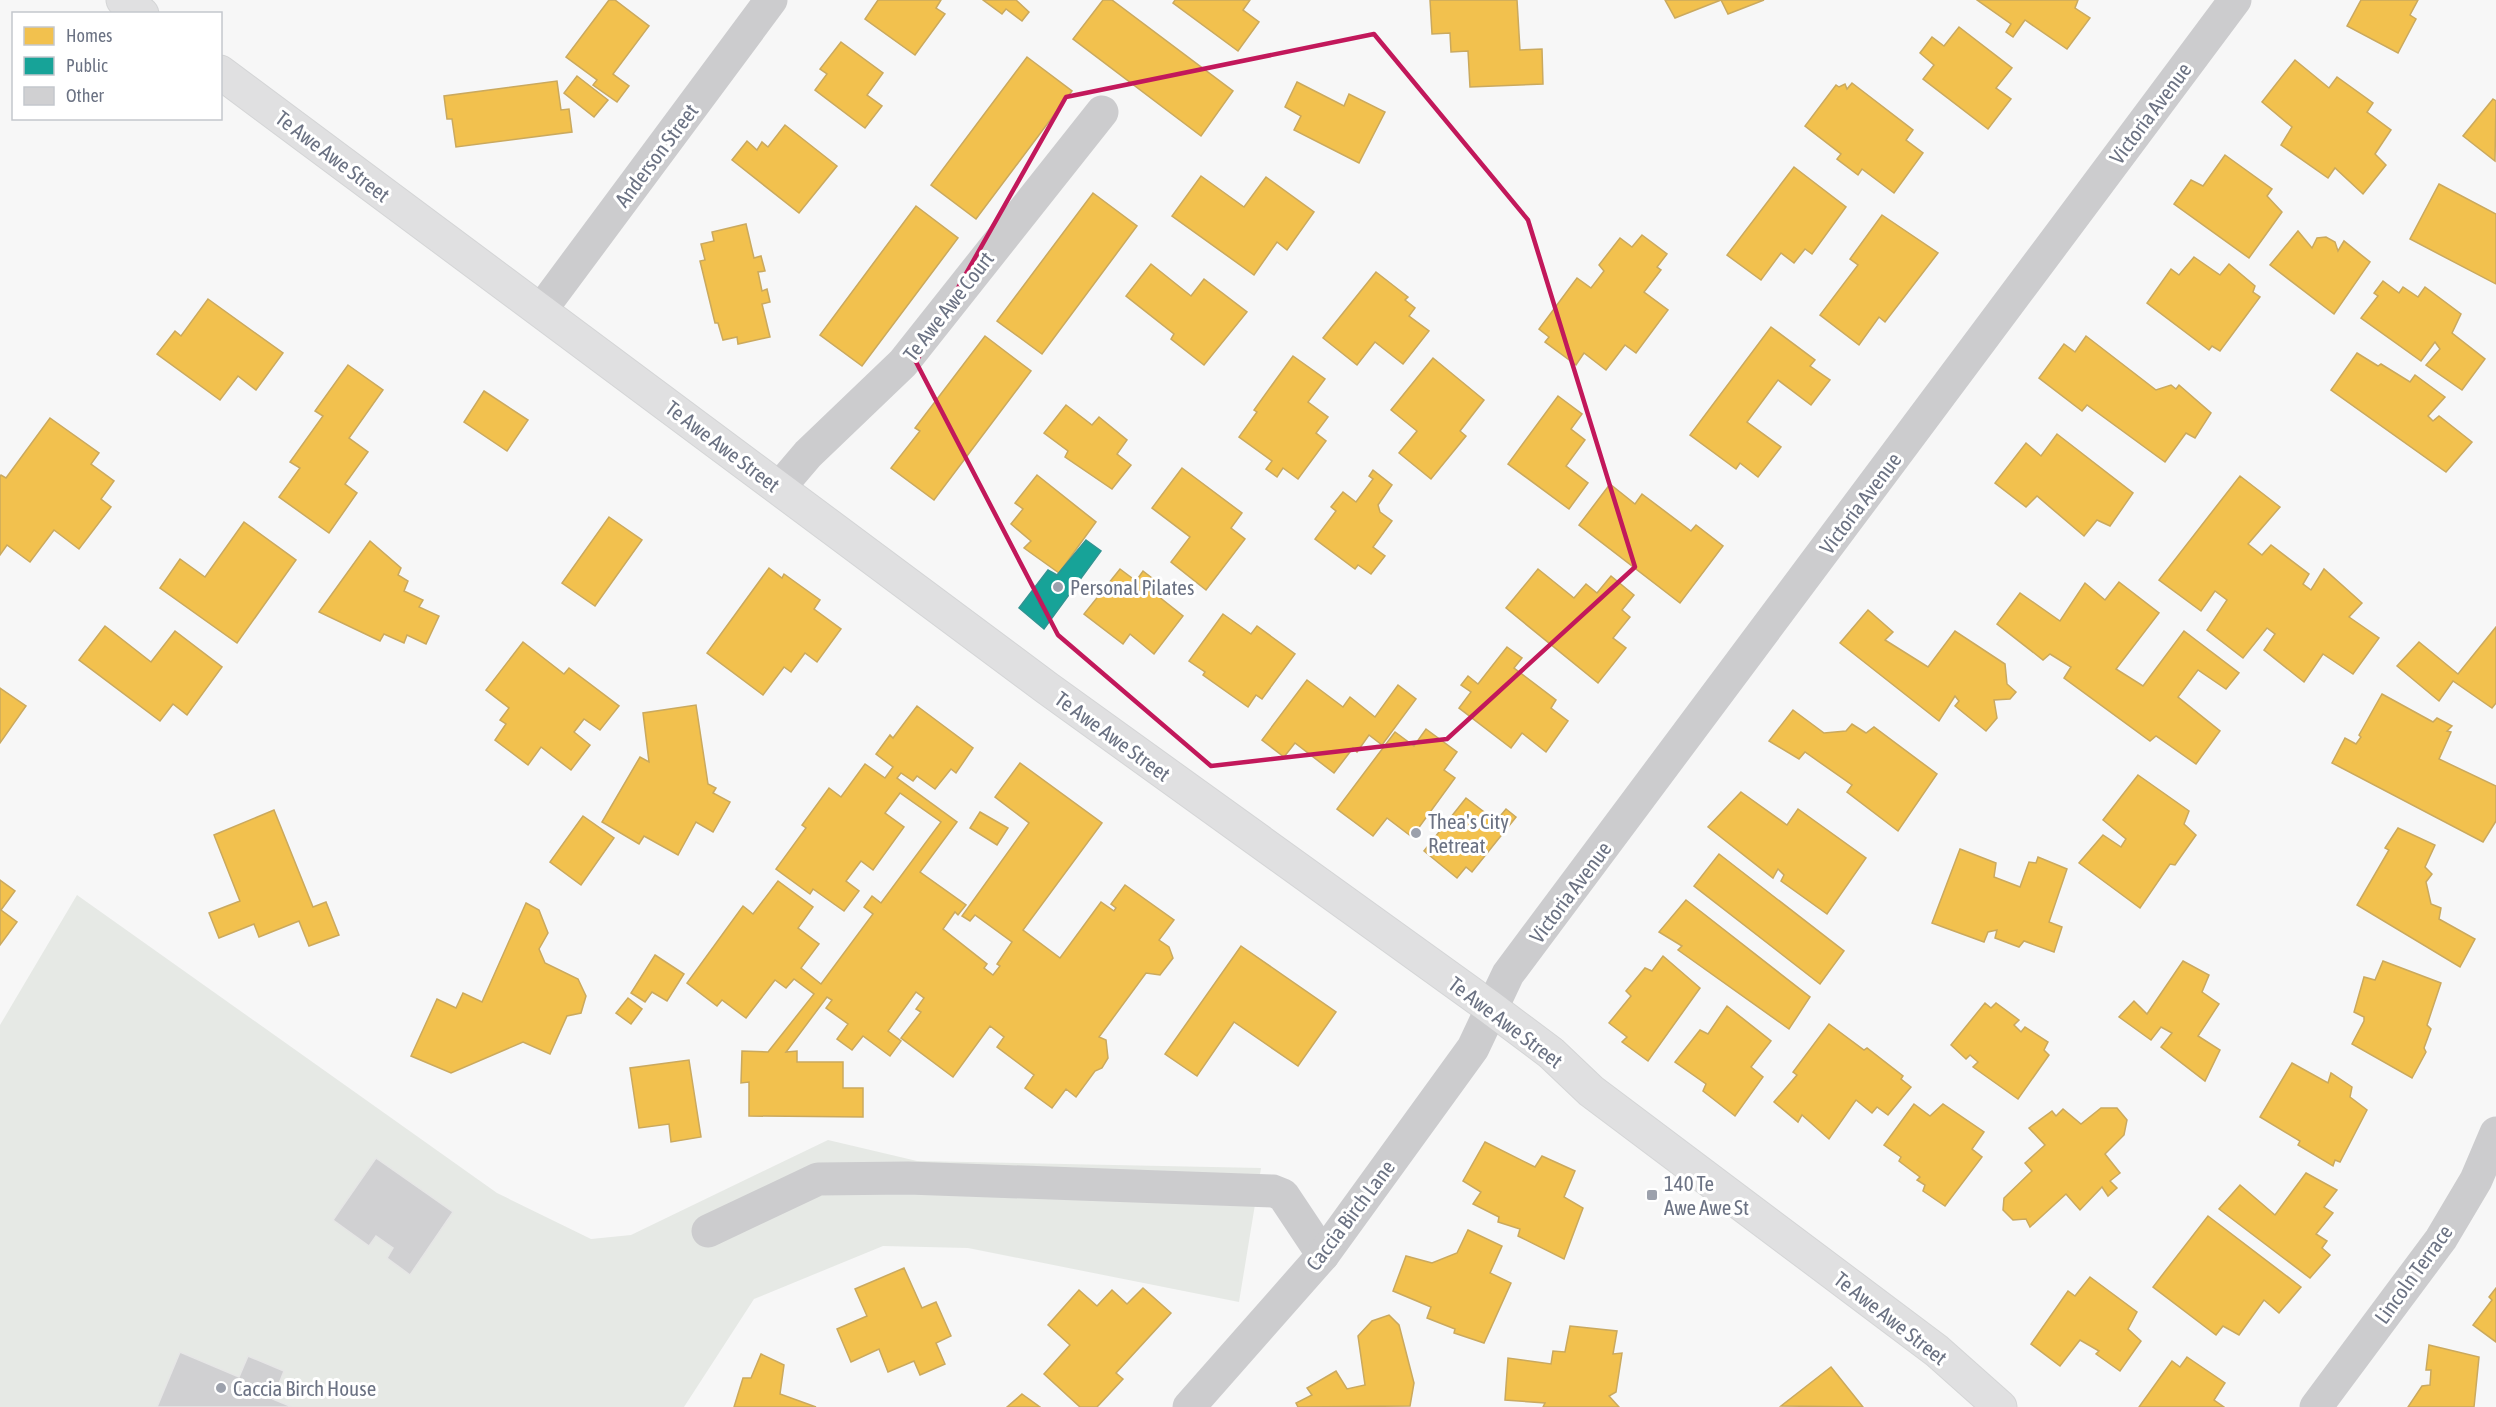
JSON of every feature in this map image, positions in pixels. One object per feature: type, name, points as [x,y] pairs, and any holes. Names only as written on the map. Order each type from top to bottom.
[{"type":"main road","points":[[123,0],[139,12]]},
{"type":"main road","name":"Te Awe Awe Street","points":[[222,73],[1047,688],[1551,1053],[1591,1091],[1937,1351],[2000,1407]]},
{"type":"street","name":"Anderson Street","points":[[541,310],[771,0]]},
{"type":"street","name":"Victoria Avenue","points":[[1491,1008],[1508,974],[2235,0]]},
{"type":"street","name":"Te Awe Awe Court","points":[[779,488],[808,454],[903,363],[1102,112]]},
{"type":"street","name":"Caccia Birch Lane","points":[[1189,1407],[1323,1256],[1473,1048],[1491,1008]]},
{"type":"street","name":"Lincoln Terrace","points":[[2316,1407],[2441,1239],[2476,1180],[2496,1133]]},
{"type":"street","points":[[708,1232],[818,1179],[908,1178],[1273,1191],[1283,1195],[1323,1256]]},
{"type":"highlighted area","points":[[1374,34],[1528,220],[1635,567],[1447,739],[1211,766],[1058,635],[916,362],[1066,97]]},
{"type":"shaded area","points":[[77,895],[497,1193],[591,1239],[631,1235],[828,1140],[917,1161],[1261,1168],[1239,1302],[968,1248],[883,1246],[754,1299],[684,1407],[0,1407],[0,1025]]},
{"type":"building: Homes","points":[[609,0],[615,0],[649,26],[613,74],[629,86],[617,102],[593,85],[597,80],[566,57]]},
{"type":"building: Homes","points":[[878,0],[941,0],[936,8],[945,14],[915,55],[865,19]]},
{"type":"building: Homes","points":[[983,0],[1016,0],[1029,12],[1022,21],[1006,9],[1002,14]]},
{"type":"building: Homes","points":[[1103,0],[1112,0],[1233,91],[1201,136],[1073,39]]},
{"type":"building: Homes","points":[[1175,0],[1250,0],[1243,10],[1259,22],[1238,51],[1173,3]]},
{"type":"building: Homes","points":[[1430,0],[1517,0],[1520,50],[1542,49],[1543,84],[1470,87],[1468,51],[1451,52],[1450,33],[1432,34]]},
{"type":"building: Homes","points":[[1665,0],[1721,0],[1675,18]]},
{"type":"building: Homes","points":[[1721,0],[1764,0],[1728,14]]},
{"type":"building: Homes","points":[[1977,0],[2078,0],[2075,8],[2090,18],[2067,49],[2025,20],[2013,37],[2006,32],[2011,24]]},
{"type":"building: Homes","points":[[2361,0],[2418,0],[2410,15],[2416,19],[2398,53],[2347,26]]},
{"type":"building: Homes","points":[[1959,27],[2012,68],[1996,88],[2011,99],[1988,129],[1923,79],[1934,65],[1920,53],[1932,37],[1944,46]]},
{"type":"building: Homes","points":[[841,42],[883,73],[867,95],[882,106],[865,128],[815,90],[827,74],[820,69]]},
{"type":"building: Homes","points":[[1027,57],[1072,91],[976,219],[931,185]]},
{"type":"building: Homes","points":[[2295,60],[2329,88],[2337,77],[2373,103],[2367,112],[2391,130],[2375,154],[2386,165],[2363,194],[2335,168],[2328,178],[2281,145],[2292,127],[2262,102]]},
{"type":"building: Homes","points":[[577,76],[608,100],[594,117],[564,93]]},
{"type":"building: Homes","points":[[557,81],[561,110],[569,109],[572,132],[456,147],[452,119],[447,119],[444,96]]},
{"type":"building: Homes","points":[[1297,82],[1344,106],[1349,94],[1385,112],[1359,163],[1294,130],[1301,116],[1285,107]]},
{"type":"building: Homes","points":[[1852,83],[1913,130],[1906,140],[1923,153],[1894,193],[1862,169],[1858,175],[1837,159],[1841,154],[1805,126],[1836,85],[1839,87],[1845,84],[1847,89]]},
{"type":"building: Homes","points":[[2493,99],[2496,101],[2495,161],[2463,136]]},
{"type":"building: Homes","points":[[785,125],[837,166],[799,213],[732,160],[747,141],[757,150],[762,142],[768,147]]},
{"type":"building: Homes","points":[[2225,155],[2272,189],[2267,196],[2282,212],[2249,258],[2174,204],[2191,180],[2203,186]]},
{"type":"building: Homes","points":[[1794,167],[1846,207],[1812,254],[1805,249],[1794,263],[1781,253],[1761,280],[1727,255]]},
{"type":"building: Homes","points":[[1201,176],[1244,207],[1266,177],[1314,212],[1287,250],[1277,242],[1254,275],[1172,216]]},
{"type":"building: Homes","points":[[2439,184],[2496,214],[2496,284],[2410,239]]},
{"type":"building: Homes","points":[[1093,193],[1137,226],[1042,354],[997,321]]},
{"type":"building: Homes","points":[[916,206],[958,238],[862,366],[820,335]]},
{"type":"building: Homes","points":[[1882,215],[1938,253],[1885,322],[1879,317],[1859,345],[1820,315],[1858,265],[1850,259]]},
{"type":"building: Homes","points":[[746,224],[754,258],[761,256],[765,271],[758,272],[762,291],[767,289],[770,302],[762,304],[770,337],[738,344],[737,337],[723,340],[718,323],[715,323],[700,261],[705,260],[701,244],[714,241],[712,232]]},
{"type":"building: Homes","points":[[2298,231],[2312,248],[2317,238],[2326,237],[2335,242],[2338,251],[2344,241],[2370,262],[2334,314],[2270,265]]},
{"type":"building: Homes","points":[[1642,235],[1667,254],[1657,267],[1661,270],[1644,292],[1668,310],[1636,353],[1625,345],[1606,370],[1584,353],[1576,365],[1545,342],[1549,337],[1539,329],[1577,278],[1591,288],[1604,271],[1599,265],[1620,238],[1632,247]]},
{"type":"building: Homes","points":[[2194,257],[2220,275],[2229,264],[2255,286],[2253,292],[2260,297],[2220,351],[2212,346],[2209,350],[2147,303],[2171,269],[2179,275]]},
{"type":"building: Homes","points":[[1151,264],[1191,296],[1204,279],[1247,312],[1204,365],[1171,339],[1174,334],[1126,296]]},
{"type":"building: Homes","points":[[1376,272],[1408,297],[1405,300],[1415,308],[1409,316],[1429,331],[1403,364],[1375,342],[1357,365],[1323,338]]},
{"type":"building: Homes","points":[[2383,281],[2399,293],[2403,287],[2418,297],[2425,287],[2461,314],[2452,333],[2485,359],[2462,390],[2426,365],[2440,349],[2435,342],[2421,361],[2361,318],[2378,296],[2374,293]]},
{"type":"building: Homes","points":[[208,299],[283,353],[256,390],[238,376],[220,400],[157,354],[175,331],[181,336]]},
{"type":"building: Homes","points":[[1771,327],[1815,360],[1810,366],[1830,380],[1811,405],[1778,380],[1747,422],[1781,447],[1758,477],[1740,463],[1736,469],[1690,435]]},
{"type":"building: Homes","points":[[985,336],[1031,371],[934,500],[891,468],[920,431],[915,428]]},
{"type":"building: Homes","points":[[2086,336],[2156,390],[2171,385],[2176,389],[2179,385],[2211,413],[2195,438],[2186,433],[2165,462],[2087,405],[2082,411],[2039,378],[2064,344],[2075,352]]},
{"type":"building: Homes","points":[[2357,353],[2378,366],[2381,364],[2410,382],[2415,375],[2445,397],[2428,416],[2433,421],[2439,416],[2472,442],[2446,472],[2331,390]]},
{"type":"building: Homes","points":[[1293,356],[1325,379],[1308,402],[1328,417],[1316,433],[1326,441],[1298,479],[1283,468],[1277,477],[1266,469],[1272,461],[1239,437],[1257,412],[1254,410]]},
{"type":"building: Homes","points":[[1433,358],[1484,400],[1460,431],[1466,436],[1431,479],[1399,453],[1417,431],[1391,410]]},
{"type":"building: Homes","points":[[348,365],[383,390],[349,438],[368,452],[345,484],[357,493],[329,533],[279,497],[300,468],[290,462],[323,416],[315,411]]},
{"type":"building: Homes","points":[[484,391],[528,420],[507,451],[464,422]]},
{"type":"building: Homes","points":[[1558,396],[1582,414],[1571,429],[1585,440],[1566,466],[1588,483],[1569,509],[1508,464]]},
{"type":"building: Homes","points":[[1066,405],[1092,425],[1099,417],[1127,440],[1117,454],[1131,465],[1112,489],[1065,457],[1068,451],[1044,433]]},
{"type":"building: Homes","points":[[50,418],[99,453],[91,464],[114,481],[101,499],[111,507],[79,549],[54,530],[30,562],[7,545],[0,555],[0,477],[1,475],[6,478]]},
{"type":"building: Homes","points":[[2057,434],[2133,493],[2110,526],[2097,520],[2084,536],[2037,496],[2026,507],[1995,483],[2026,443],[2041,456]]},
{"type":"building: Homes","points":[[1182,468],[1242,513],[1231,528],[1245,539],[1206,590],[1171,562],[1190,537],[1152,508]]},
{"type":"building: Homes","points":[[1373,470],[1392,485],[1378,505],[1380,512],[1392,521],[1373,547],[1385,556],[1371,574],[1358,565],[1355,569],[1315,539],[1336,511],[1331,507],[1343,492],[1356,502],[1373,479],[1369,476]]},
{"type":"building: Homes","points":[[1037,475],[1096,522],[1059,573],[1024,548],[1031,541],[1011,524],[1023,509],[1015,503]]},
{"type":"building: Homes","points":[[2240,476],[2280,507],[2248,544],[2262,555],[2271,545],[2309,574],[2303,584],[2311,590],[2324,569],[2362,603],[2349,617],[2379,638],[2353,674],[2323,654],[2304,682],[2264,650],[2275,634],[2267,628],[2243,658],[2207,630],[2227,600],[2215,591],[2201,611],[2159,580]]},
{"type":"building: Homes","points":[[1610,484],[1635,504],[1642,494],[1691,531],[1696,525],[1723,546],[1680,603],[1579,525]]},
{"type":"building: Homes","points":[[609,517],[642,540],[595,606],[562,583]]},
{"type":"building: Homes","points":[[244,522],[296,560],[237,643],[160,588],[180,559],[205,577]]},
{"type":"building: Homes","points":[[370,541],[401,568],[398,575],[408,581],[404,591],[423,600],[419,607],[439,616],[426,644],[407,635],[404,643],[384,634],[380,641],[319,612]]},
{"type":"building: Homes","points":[[769,568],[782,578],[784,574],[820,600],[814,609],[841,629],[817,662],[805,653],[791,672],[784,667],[763,695],[707,653]]},
{"type":"building: Homes","points":[[1120,569],[1136,581],[1143,571],[1165,588],[1158,596],[1183,616],[1154,654],[1130,634],[1123,644],[1084,614]]},
{"type":"building: Homes","points":[[1538,569],[1574,598],[1586,584],[1597,593],[1611,576],[1634,595],[1622,610],[1630,617],[1613,638],[1626,648],[1598,683],[1506,608]]},
{"type":"building: Homes","points":[[2119,582],[2159,613],[2116,669],[2143,686],[2184,631],[2239,673],[2226,689],[2198,670],[2178,697],[2220,731],[2196,764],[2156,736],[2150,741],[2064,678],[2071,667],[2050,654],[2043,660],[1997,624],[2020,593],[2060,621],[2085,583],[2105,600]]},
{"type":"building: Homes","points":[[1868,610],[1893,632],[1885,640],[1928,667],[1955,631],[2005,664],[2007,684],[2016,692],[2010,699],[1994,700],[1997,718],[1986,731],[1955,706],[1959,701],[1955,696],[1939,721],[1840,643]]},
{"type":"building: Homes","points":[[1223,614],[1251,634],[1257,626],[1295,654],[1262,699],[1256,695],[1248,707],[1203,675],[1205,672],[1189,661]]},
{"type":"building: Homes","points":[[105,626],[151,662],[175,631],[222,667],[187,715],[173,704],[160,721],[79,660]]},
{"type":"building: Homes","points":[[2496,627],[2496,703],[2492,708],[2453,681],[2439,701],[2397,666],[2419,642],[2458,674]]},
{"type":"building: Homes","points":[[523,642],[564,674],[569,668],[619,706],[600,730],[584,719],[574,732],[590,745],[571,770],[541,747],[528,765],[495,740],[506,724],[500,720],[509,708],[486,690]]},
{"type":"building: Homes","points":[[1507,647],[1522,658],[1514,668],[1556,700],[1551,708],[1568,721],[1546,752],[1522,733],[1511,748],[1459,708],[1471,692],[1461,685],[1468,676],[1478,684]]},
{"type":"building: Homes","points":[[1307,680],[1343,707],[1350,697],[1375,717],[1398,685],[1416,699],[1382,745],[1369,735],[1357,752],[1353,748],[1334,773],[1295,743],[1284,757],[1262,740]]},
{"type":"building: Homes","points":[[0,688],[26,706],[0,743]]},
{"type":"building: Homes","points":[[2382,694],[2433,722],[2437,718],[2452,726],[2447,731],[2451,732],[2439,759],[2496,786],[2496,821],[2483,842],[2332,763],[2345,738],[2356,744]]},
{"type":"building: Homes","points":[[696,705],[708,784],[716,788],[713,793],[730,802],[713,832],[696,822],[678,855],[644,836],[639,844],[602,822],[640,757],[649,762],[643,713]]},
{"type":"building: Homes","points":[[917,706],[973,748],[956,773],[951,769],[935,789],[917,776],[913,781],[901,773],[897,778],[957,822],[920,872],[966,905],[958,915],[955,912],[943,929],[987,964],[984,968],[993,975],[1000,966],[997,964],[1012,942],[975,915],[970,921],[962,916],[1029,823],[995,797],[1020,763],[1102,823],[1023,930],[1060,958],[1101,902],[1114,911],[1116,908],[1111,904],[1125,885],[1174,920],[1159,940],[1169,947],[1173,958],[1160,975],[1146,973],[1099,1037],[1106,1040],[1108,1058],[1102,1068],[1095,1071],[1076,1097],[1066,1089],[1052,1108],[1025,1088],[1034,1075],[997,1047],[1004,1037],[990,1026],[953,1077],[901,1038],[921,1012],[916,1009],[924,998],[916,992],[888,1031],[901,1041],[890,1056],[863,1036],[852,1050],[837,1039],[848,1024],[826,1008],[832,1000],[827,997],[786,1052],[797,1051],[797,1062],[843,1062],[843,1088],[863,1088],[863,1117],[749,1116],[749,1082],[741,1083],[742,1051],[768,1052],[814,994],[794,979],[786,988],[775,980],[746,1018],[722,1000],[717,1006],[687,983],[743,906],[753,914],[778,881],[813,907],[798,928],[819,944],[801,968],[821,984],[873,914],[864,907],[872,896],[881,903],[941,822],[900,793],[885,813],[904,827],[873,870],[861,861],[846,881],[859,891],[844,911],[813,889],[810,894],[776,869],[806,828],[802,825],[829,788],[841,797],[865,764],[885,778],[893,767],[876,754],[890,735],[893,738]]},
{"type":"building: Homes","points":[[1793,710],[1824,733],[1846,731],[1852,724],[1866,733],[1874,727],[1937,774],[1898,831],[1847,792],[1852,785],[1805,752],[1799,759],[1769,741]]},
{"type":"building: Homes","points":[[1426,729],[1457,752],[1444,770],[1455,778],[1412,837],[1387,818],[1373,836],[1337,809],[1395,732],[1414,746]]},
{"type":"building: Homes","points":[[2138,775],[2189,811],[2184,824],[2196,835],[2175,865],[2170,864],[2140,908],[2079,863],[2103,835],[2121,847],[2126,839],[2103,820]]},
{"type":"building: Homes","points":[[1741,792],[1787,825],[1798,809],[1866,858],[1827,914],[1781,881],[1784,875],[1778,869],[1773,878],[1708,827]]},
{"type":"building: Homes","points":[[1466,798],[1496,821],[1506,809],[1516,817],[1472,872],[1466,867],[1457,878],[1424,851]]},
{"type":"building: Homes","points":[[274,810],[313,907],[326,902],[339,935],[309,946],[299,921],[259,937],[254,924],[219,938],[209,913],[240,901],[214,835]]},
{"type":"building: Homes","points":[[980,812],[1008,828],[997,845],[970,828]]},
{"type":"building: Homes","points":[[583,816],[614,838],[581,885],[550,862]]},
{"type":"building: Homes","points":[[2398,828],[2435,845],[2425,867],[2432,874],[2426,882],[2431,904],[2441,908],[2439,919],[2475,939],[2460,967],[2357,905],[2389,850],[2385,848]]},
{"type":"building: Homes","points":[[1960,849],[1996,863],[1994,877],[2020,887],[2029,862],[2036,863],[2038,857],[2067,869],[2049,922],[2062,927],[2054,952],[2024,941],[2019,947],[1995,938],[1997,930],[1988,932],[1984,942],[1932,923]]},
{"type":"building: Homes","points":[[1719,854],[1844,951],[1820,984],[1694,886]]},
{"type":"building: Homes","points":[[0,880],[15,891],[1,910],[17,922],[0,945]]},
{"type":"building: Homes","points":[[1686,900],[1810,997],[1789,1029],[1678,950],[1682,946],[1659,932]]},
{"type":"building: Homes","points":[[526,903],[539,910],[548,933],[539,949],[545,963],[578,979],[586,996],[581,1013],[567,1016],[550,1054],[523,1042],[451,1073],[411,1056],[437,999],[456,1008],[463,993],[482,1002]]},
{"type":"building: Homes","points":[[1241,946],[1336,1012],[1298,1066],[1234,1022],[1197,1076],[1165,1054]]},
{"type":"building: Homes","points":[[655,955],[684,974],[667,1001],[652,992],[645,1002],[631,993]]},
{"type":"building: Homes","points":[[1663,956],[1700,988],[1648,1061],[1622,1042],[1627,1037],[1609,1023],[1631,996],[1626,991],[1645,968],[1652,971]]},
{"type":"building: Homes","points":[[2183,961],[2209,975],[2202,992],[2219,1004],[2198,1036],[2220,1050],[2205,1081],[2161,1047],[2172,1033],[2161,1027],[2151,1040],[2119,1017],[2134,1001],[2147,1014]]},
{"type":"building: Homes","points":[[2383,961],[2441,983],[2427,1025],[2431,1029],[2424,1048],[2426,1052],[2412,1078],[2352,1044],[2364,1021],[2364,1017],[2354,1012],[2364,977],[2375,980]]},
{"type":"building: Homes","points":[[628,998],[642,1009],[631,1024],[616,1013]]},
{"type":"building: Homes","points":[[1985,1003],[1991,1008],[1996,1003],[2019,1020],[2014,1025],[2021,1032],[2025,1027],[2048,1042],[2044,1050],[2049,1055],[2018,1099],[1973,1067],[1978,1062],[1970,1055],[1966,1059],[1951,1045]]},
{"type":"building: Homes","points":[[1727,1006],[1771,1041],[1751,1067],[1763,1077],[1735,1116],[1703,1091],[1706,1084],[1675,1062],[1700,1030],[1708,1034]]},
{"type":"building: Homes","points":[[1829,1024],[1864,1050],[1867,1048],[1903,1076],[1901,1079],[1911,1087],[1888,1115],[1877,1107],[1872,1113],[1856,1100],[1829,1139],[1802,1115],[1798,1122],[1774,1102],[1797,1075],[1793,1072]]},
{"type":"building: Homes","points":[[689,1060],[701,1137],[671,1142],[669,1124],[639,1128],[630,1068]]},
{"type":"building: Homes","points":[[2292,1063],[2328,1083],[2331,1073],[2352,1087],[2350,1097],[2367,1110],[2340,1162],[2335,1160],[2333,1166],[2298,1145],[2300,1141],[2260,1117]]},
{"type":"building: Homes","points":[[1914,1104],[1930,1116],[1943,1104],[1984,1132],[1972,1149],[1982,1157],[1945,1206],[1923,1191],[1925,1185],[1917,1180],[1920,1177],[1899,1161],[1901,1157],[1884,1145]]},
{"type":"building: Homes","points":[[2101,1108],[2117,1108],[2127,1120],[2124,1135],[2105,1154],[2120,1173],[2110,1181],[2117,1188],[2108,1196],[2102,1187],[2080,1210],[2066,1194],[2030,1227],[2026,1219],[2013,1220],[2003,1210],[2004,1198],[2032,1171],[2025,1163],[2045,1145],[2029,1128],[2052,1111],[2056,1116],[2063,1109],[2081,1124]]},
{"type":"building: Homes","points":[[1485,1142],[1535,1167],[1542,1156],[1575,1171],[1564,1197],[1583,1208],[1564,1259],[1518,1236],[1520,1229],[1498,1222],[1499,1217],[1473,1204],[1481,1192],[1463,1181]]},
{"type":"building: Homes","points":[[2306,1173],[2337,1190],[2324,1207],[2333,1213],[2316,1234],[2327,1241],[2322,1248],[2330,1255],[2310,1278],[2219,1209],[2240,1185],[2275,1215]]},
{"type":"building: Homes","points":[[2208,1216],[2301,1287],[2279,1313],[2264,1300],[2239,1335],[2223,1326],[2216,1335],[2153,1287]]},
{"type":"building: Homes","points":[[1468,1230],[1502,1246],[1490,1273],[1511,1283],[1484,1343],[1454,1333],[1455,1329],[1427,1318],[1431,1307],[1393,1291],[1406,1256],[1432,1263],[1457,1253]]},
{"type":"building: Homes","points":[[904,1268],[922,1308],[936,1302],[951,1336],[936,1343],[945,1364],[920,1375],[914,1361],[888,1372],[879,1349],[851,1362],[837,1329],[867,1316],[855,1289]]},
{"type":"building: Homes","points":[[2090,1277],[2137,1312],[2128,1329],[2141,1341],[2120,1371],[2096,1354],[2099,1351],[2080,1340],[2060,1366],[2031,1344],[2068,1291],[2075,1296]]},
{"type":"building: Homes","points":[[1143,1288],[1171,1313],[1116,1373],[1123,1379],[1097,1407],[1080,1407],[1044,1374],[1070,1345],[1048,1325],[1079,1290],[1097,1306],[1112,1290],[1127,1304]]},
{"type":"building: Homes","points":[[2496,1288],[2496,1342],[2473,1325],[2492,1300],[2489,1297]]},
{"type":"building: Homes","points":[[1389,1315],[1399,1325],[1414,1383],[1410,1406],[1298,1407],[1296,1403],[1312,1395],[1307,1388],[1336,1371],[1347,1389],[1365,1385],[1358,1336],[1372,1321]]},
{"type":"building: Homes","points":[[1570,1326],[1617,1331],[1613,1354],[1622,1353],[1616,1392],[1609,1396],[1619,1407],[1543,1407],[1545,1403],[1505,1400],[1508,1358],[1551,1364],[1553,1351],[1565,1352]]},
{"type":"building: Homes","points":[[2429,1345],[2479,1357],[2474,1407],[2408,1407],[2422,1386],[2430,1385],[2431,1370],[2426,1370]]},
{"type":"building: Homes","points":[[761,1354],[784,1365],[780,1394],[816,1407],[734,1407],[743,1378],[751,1378]]},
{"type":"building: Homes","points":[[2187,1357],[2225,1383],[2214,1400],[2224,1407],[2139,1407],[2172,1361],[2180,1367]]},
{"type":"building: Homes","points":[[1831,1367],[1863,1407],[1781,1406]]},
{"type":"building: Homes","points":[[1022,1394],[1040,1407],[1007,1407]]},
{"type":"building: Public","points":[[1086,540],[1101,551],[1044,629],[1019,608],[1048,570],[1057,575]]},
{"type":"building: Other","points":[[376,1158],[453,1212],[410,1275],[387,1258],[393,1248],[376,1236],[369,1246],[333,1220]]},
{"type":"building: Other","name":"Caccia Birch House","points":[[180,1352],[239,1377],[248,1356],[284,1371],[273,1399],[292,1407],[157,1407]]},
{"type":"place","name":"Personal Pilates","points":[[1058,587]]},
{"type":"place","name":"Thea's City Retreat","points":[[1416,833]]},
{"type":"place","name":"140 Te Awe Awe St","points":[[1652,1195]]},
{"type":"place","name":"Caccia Birch House","points":[[221,1388]]}]
